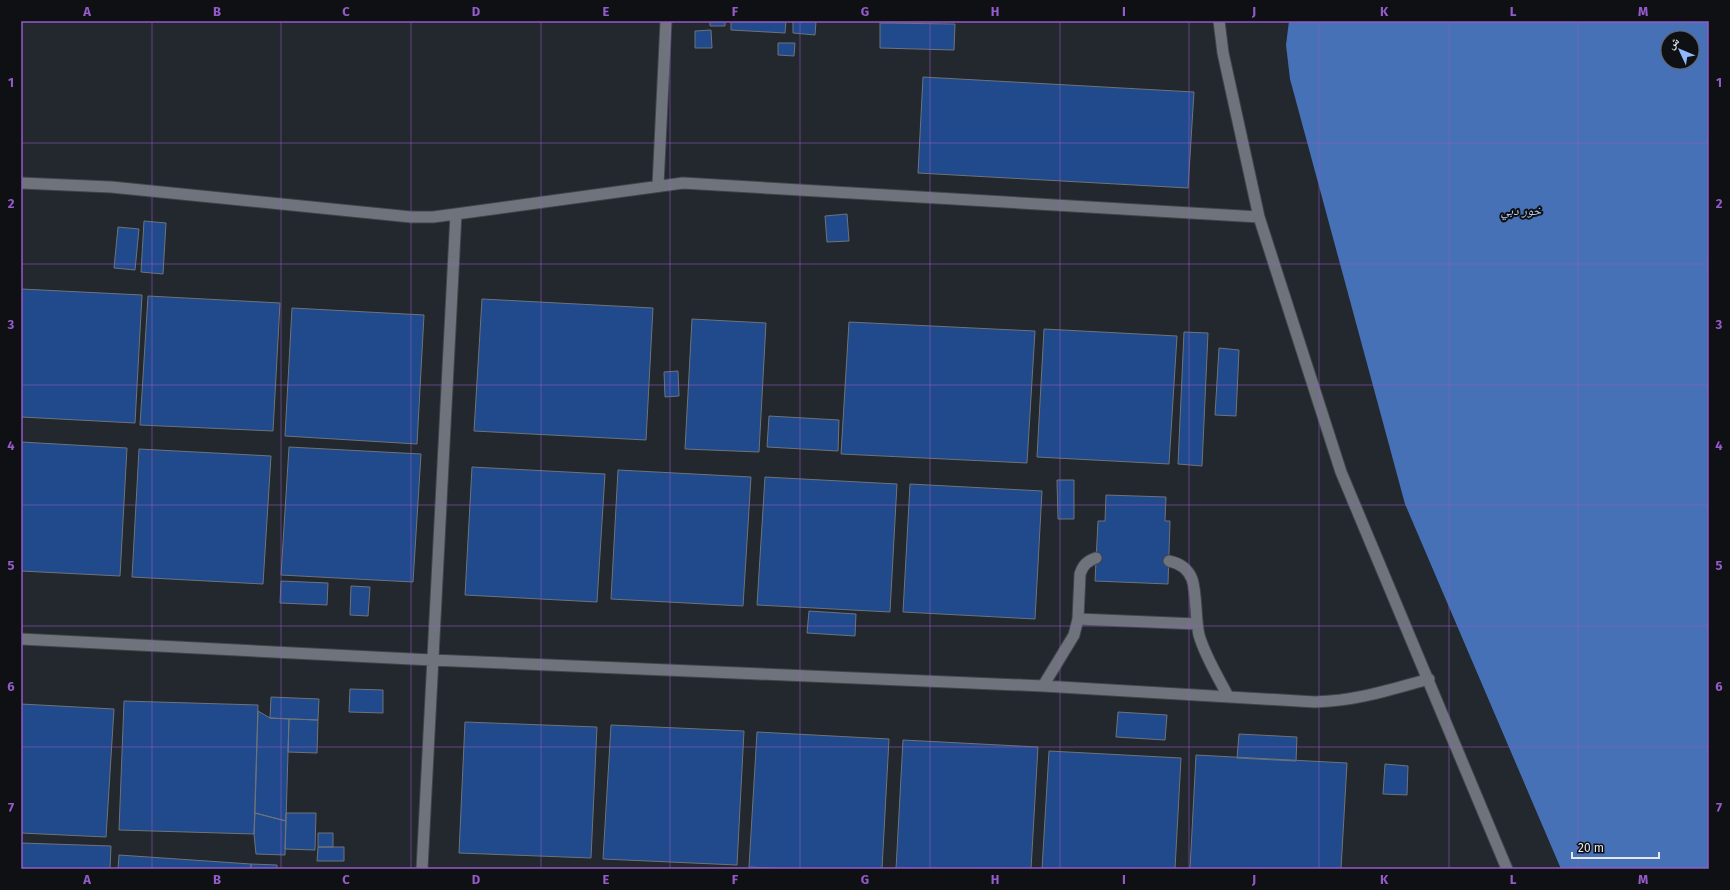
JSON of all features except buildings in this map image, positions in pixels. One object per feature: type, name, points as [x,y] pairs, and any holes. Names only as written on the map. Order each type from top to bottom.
[{"type":"lane","points":[[658,186],[666,21]]},
{"type":"lane","points":[[1219,21],[1223,53],[1259,217],[1341,472],[1429,679],[1507,869]]},
{"type":"lane","points":[[21,183],[111,187],[410,217],[433,217],[683,183],[1259,217]]},
{"type":"lane","points":[[422,869],[456,214]]},
{"type":"lane","points":[[1043,686],[1071,642],[1078,618],[1080,574],[1085,563],[1096,558]]},
{"type":"lane","points":[[1169,561],[1183,567],[1192,580],[1197,624],[1202,645],[1228,696]]},
{"type":"lane","points":[[1078,618],[1197,624]]},
{"type":"lane","points":[[21,639],[432,660],[1043,686],[1315,702],[1346,700],[1429,679]]},
{"type":"water","name":"خور دبي","points":[[1289,21],[1709,21],[1709,869],[1561,869],[1405,504],[1290,79],[1286,45]]}]
